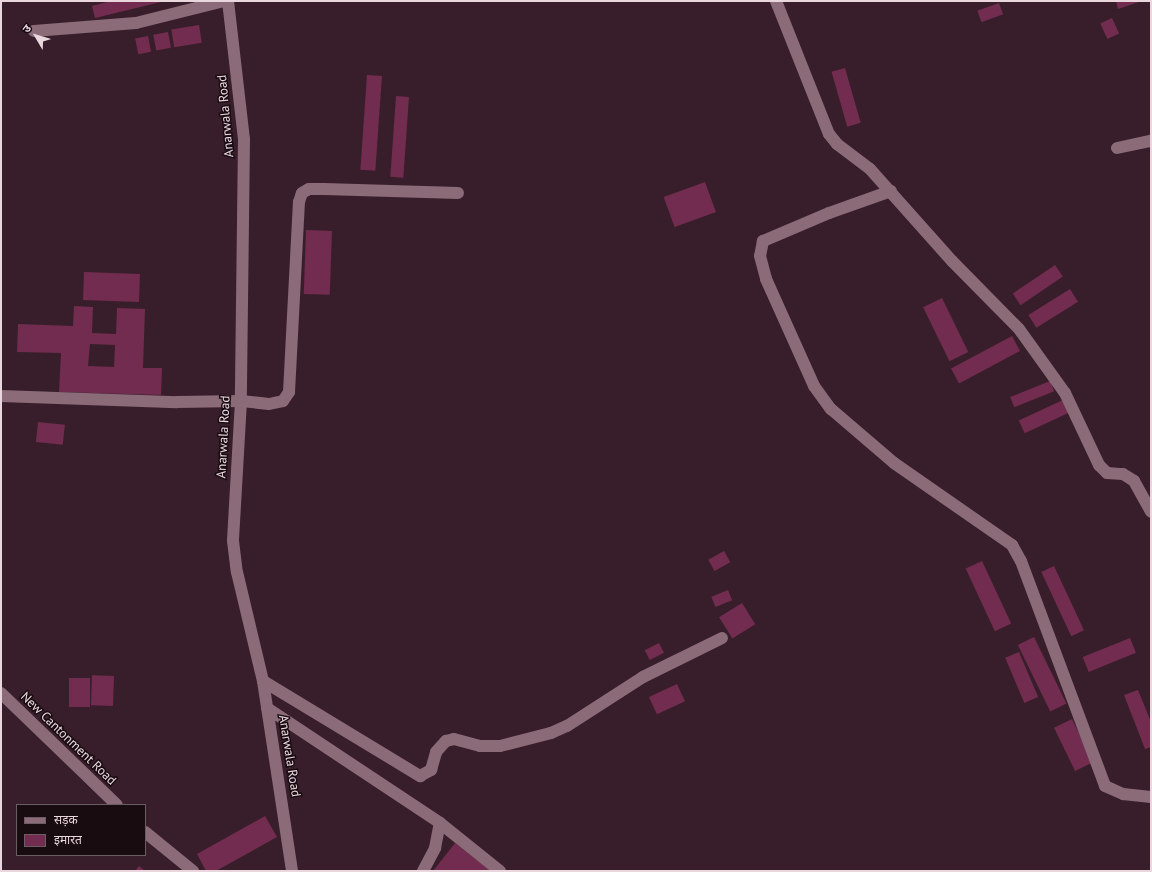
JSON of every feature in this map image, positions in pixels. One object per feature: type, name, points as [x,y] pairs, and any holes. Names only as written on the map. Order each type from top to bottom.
[{"type":"street","points":[[34,31],[136,23],[224,1]]},
{"type":"street","name":"Anarwala Road","points":[[228,1],[244,139],[240,401],[233,541],[237,572],[263,681],[292,871]]},
{"type":"street","points":[[776,1],[829,134],[837,144],[870,169],[952,261],[977,284],[1019,329],[1065,393],[1099,466],[1107,473],[1123,474],[1134,481],[1151,512]]},
{"type":"street","points":[[1117,148],[1151,141]]},
{"type":"street","points":[[1,396],[177,402],[240,401],[269,404],[283,401],[289,392],[299,202],[302,193],[309,189],[324,188],[458,193]]},
{"type":"street","points":[[891,192],[829,213],[763,241],[760,256],[766,279],[814,386],[830,409],[894,463],[1012,545],[1021,561],[1106,786],[1123,794],[1151,797]]},
{"type":"street","points":[[263,681],[420,776],[431,770],[436,752],[446,740],[454,739],[480,746],[500,746],[551,733],[567,726],[643,676],[722,638]]},
{"type":"street","name":"New Cantonment Road","points":[[1,693],[116,804]]},
{"type":"street","points":[[267,708],[440,823],[500,871]]},
{"type":"street","points":[[423,871],[435,848],[440,823]]},
{"type":"street","points":[[146,833],[193,871]]},
{"type":"building","points":[[111,1],[161,2],[95,18],[92,6]]},
{"type":"building","points":[[1116,1],[1139,1],[1139,2],[1118,9]]},
{"type":"building","points":[[999,3],[1003,14],[981,22],[977,11]]},
{"type":"building","points":[[1112,18],[1119,33],[1107,39],[1100,23]]},
{"type":"building","points":[[199,25],[202,43],[174,47],[171,29]]},
{"type":"building","points":[[168,32],[171,48],[156,51],[153,35]]},
{"type":"building","points":[[148,36],[151,52],[138,54],[135,38]]},
{"type":"building","points":[[845,68],[861,123],[847,127],[832,72]]},
{"type":"building","points":[[367,75],[382,76],[375,171],[360,170]]},
{"type":"building","points":[[396,96],[409,97],[403,178],[390,177]]},
{"type":"building","points":[[705,182],[716,212],[675,227],[664,197]]},
{"type":"building","points":[[306,230],[332,231],[330,295],[304,294]]},
{"type":"building","points":[[1055,265],[1063,277],[1021,305],[1013,294]]},
{"type":"building","points":[[84,272],[140,274],[139,302],[83,300]]},
{"type":"building","points":[[1070,289],[1078,302],[1036,328],[1028,315]]},
{"type":"building","points":[[942,298],[968,352],[949,361],[923,307]]},
{"type":"building","points":[[74,306],[93,307],[92,333],[116,334],[117,308],[145,309],[143,368],[162,368],[161,395],[59,392],[61,353],[17,352],[18,324],[73,326]],"holes":[[[90,344],[115,345],[114,367],[88,366]]]},
{"type":"building","points":[[1012,336],[1020,351],[959,383],[951,368]]},
{"type":"building","points":[[1050,381],[1054,391],[1014,407],[1010,397]]},
{"type":"building","points":[[1065,399],[1071,412],[1025,433],[1019,421]]},
{"type":"building","points":[[38,422],[65,425],[63,445],[36,442]]},
{"type":"building","points":[[724,551],[730,562],[715,571],[708,560]]},
{"type":"building","points":[[982,561],[1011,624],[995,631],[966,569]]},
{"type":"building","points":[[1054,566],[1084,630],[1071,636],[1041,572]]},
{"type":"building","points":[[728,590],[732,600],[715,607],[711,597]]},
{"type":"building","points":[[742,603],[755,624],[732,639],[719,617]]},
{"type":"building","points":[[1034,637],[1066,704],[1050,711],[1018,645]]},
{"type":"building","points":[[1130,638],[1136,653],[1089,672],[1083,657]]},
{"type":"building","points":[[659,643],[664,653],[650,660],[645,650]]},
{"type":"building","points":[[1019,652],[1038,697],[1024,703],[1005,658]]},
{"type":"building","points":[[92,675],[114,676],[113,706],[91,705]]},
{"type":"building","points":[[69,678],[90,678],[90,707],[69,707]]},
{"type":"building","points":[[677,684],[685,701],[657,714],[649,697]]},
{"type":"building","points":[[1138,690],[1151,722],[1151,747],[1145,749],[1124,695]]},
{"type":"building","points":[[1072,719],[1093,762],[1075,771],[1054,728]]},
{"type":"building","points":[[265,816],[277,837],[216,871],[206,871],[197,854]]},
{"type":"building","points":[[455,843],[491,871],[433,871]]},
{"type":"building","points":[[139,866],[145,871],[135,871]]}]
